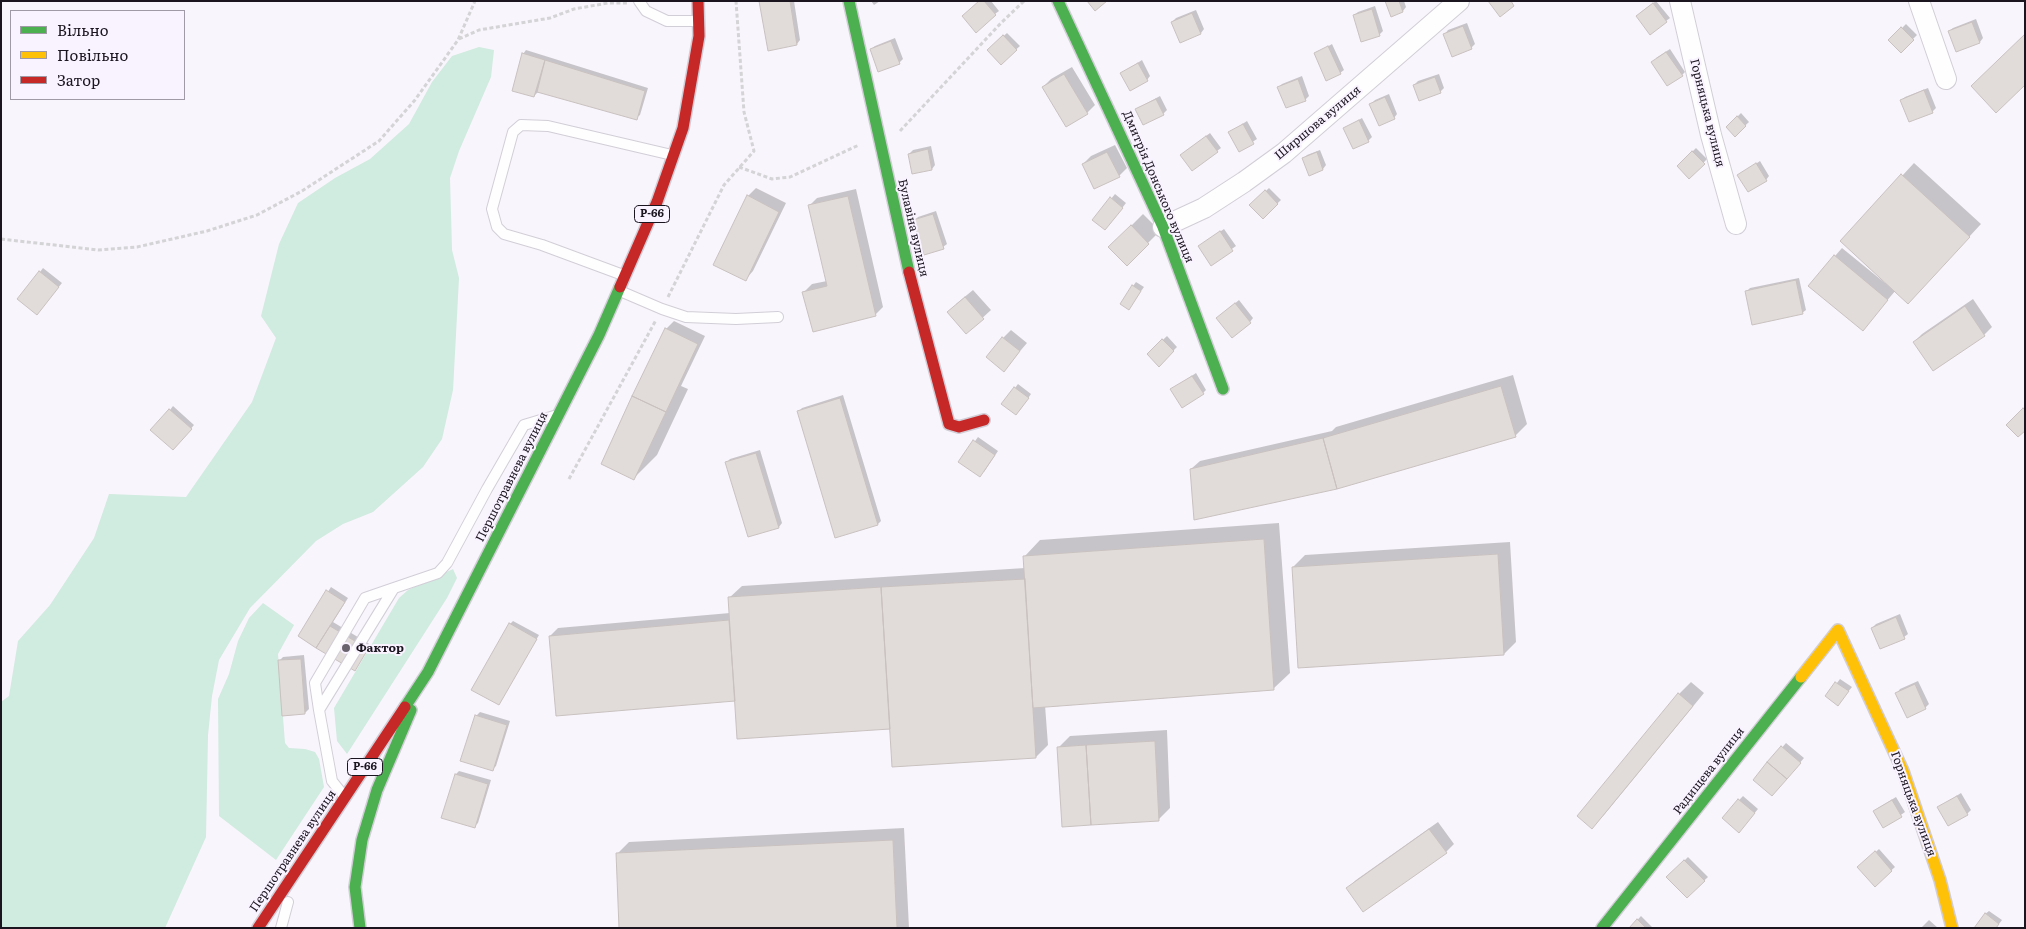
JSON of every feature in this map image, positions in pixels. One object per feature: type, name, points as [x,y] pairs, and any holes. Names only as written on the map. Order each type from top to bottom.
[{"type":"street","name":"Першотравнева вулиця","points":[[258,928],[428,672],[599,335],[626,276],[675,156],[683,128],[699,36],[698,1]]},
{"type":"street","name":"Булавіна вулиця","points":[[849,1],[914,293],[949,424],[959,427],[984,420]]},
{"type":"street","name":"Дмитрія Донського вулиця","points":[[1058,1],[1163,227],[1223,389]]},
{"type":"street","name":"Ширшова вулиця","points":[[1163,227],[1204,208],[1284,153],[1459,1]]},
{"type":"street","name":"Горняцька вулиця","points":[[1680,1],[1711,135],[1736,224]]},
{"type":"street","points":[[1919,1],[1946,79]]},
{"type":"street","name":"Горняцька вулиця","points":[[1838,630],[1903,771],[1940,880],[1952,928]]},
{"type":"street","name":"Радищева вулиця","points":[[1602,928],[1838,630]]},
{"type":"street","points":[[360,928],[355,887],[362,840],[377,790],[428,672]]},
{"type":"lane","points":[[640,2],[646,11],[667,20],[698,21]]},
{"type":"lane","points":[[626,276],[542,245],[504,234],[497,227],[492,209],[513,132],[521,125],[548,126],[675,156]]},
{"type":"lane","points":[[619,291],[662,309],[686,316],[736,319],[778,317]]},
{"type":"lane","points":[[345,797],[332,781],[315,683],[365,598],[438,573],[447,563],[524,425],[559,414]]},
{"type":"lane","points":[[319,710],[394,588]]},
{"type":"lane","points":[[281,928],[301,863]]},
{"type":"path","points":[[1,239],[98,250],[137,247],[207,232],[257,215],[302,191],[379,142],[415,100],[458,40],[474,1]]},
{"type":"path","points":[[736,1],[744,112],[754,151],[739,167],[772,179],[790,177],[867,142],[881,145],[1024,1]]},
{"type":"path","points":[[458,40],[479,30],[550,18],[574,9],[608,3],[640,2]]},
{"type":"green space","points":[[479,47],[494,50],[491,77],[459,151],[450,178],[452,250],[459,278],[453,390],[442,439],[423,467],[373,512],[343,524],[316,541],[250,608],[219,660],[212,696],[208,735],[206,837],[165,928],[1,928],[1,702],[9,696],[18,641],[50,605],[94,538],[109,494],[186,497],[252,402],[276,338],[261,316],[279,244],[298,203],[335,178],[370,159],[409,124],[432,82],[452,56]]},
{"type":"green space","points":[[453,569],[457,578],[447,598],[347,754],[337,741],[334,708],[399,598],[408,590]]},
{"type":"green space","points":[[263,603],[294,625],[278,654],[285,743],[289,748],[315,752],[319,759],[324,787],[276,860],[219,816],[218,699],[229,674],[238,641],[249,618]]},
{"type":"building","points":[[759,1],[790,1],[797,45],[768,51]]},
{"type":"building","points":[[979,1],[984,1],[996,15],[976,33],[962,16]]},
{"type":"building","points":[[1087,1],[1107,1],[1095,11]]},
{"type":"building","points":[[1385,1],[1399,1],[1403,12],[1391,17]]},
{"type":"building","points":[[1488,1],[1511,1],[1514,6],[1500,17]]},
{"type":"building","points":[[1653,3],[1667,22],[1650,35],[1636,16]]},
{"type":"building","points":[[1372,9],[1380,36],[1361,42],[1353,15]]},
{"type":"building","points":[[1192,13],[1201,34],[1180,43],[1171,22]]},
{"type":"building","points":[[1972,22],[1980,43],[1956,52],[1948,31]]},
{"type":"building","points":[[1463,26],[1472,49],[1452,57],[1443,34]]},
{"type":"building","points":[[1901,27],[1914,40],[1901,53],[1888,40]]},
{"type":"building","points":[[2025,34],[2025,85],[1996,113],[1971,86]]},
{"type":"building","points":[[1003,35],[1017,50],[1001,65],[987,50]]},
{"type":"building","points":[[891,41],[900,64],[878,72],[870,49]]},
{"type":"building","points":[[1328,46],[1341,74],[1326,81],[1314,53]]},
{"type":"building","points":[[1666,52],[1683,76],[1667,86],[1651,62]]},
{"type":"building","points":[[522,53],[545,60],[534,97],[512,91]]},
{"type":"building","points":[[545,60],[645,91],[637,120],[537,92]]},
{"type":"building","points":[[1138,63],[1148,81],[1130,91],[1120,73]]},
{"type":"building","points":[[1064,74],[1088,114],[1066,127],[1042,87]]},
{"type":"building","points":[[1435,77],[1441,93],[1419,101],[1413,85]]},
{"type":"building","points":[[1298,79],[1306,101],[1286,108],[1277,87]]},
{"type":"building","points":[[1924,90],[1933,113],[1909,122],[1900,100]]},
{"type":"building","points":[[1385,97],[1395,119],[1379,126],[1369,104]]},
{"type":"building","points":[[1156,99],[1164,115],[1143,125],[1135,109]]},
{"type":"building","points":[[1737,116],[1746,126],[1735,137],[1726,127]]},
{"type":"building","points":[[1359,120],[1369,142],[1353,149],[1343,128]]},
{"type":"building","points":[[1243,124],[1254,144],[1239,152],[1228,132]]},
{"type":"building","points":[[1206,136],[1218,152],[1192,171],[1180,155]]},
{"type":"building","points":[[928,149],[932,170],[912,174],[908,154]]},
{"type":"building","points":[[1692,151],[1705,164],[1689,179],[1677,166]]},
{"type":"building","points":[[1107,152],[1120,177],[1094,189],[1082,164]]},
{"type":"building","points":[[1317,152],[1323,170],[1309,176],[1302,158]]},
{"type":"building","points":[[1756,163],[1767,181],[1748,192],[1737,175]]},
{"type":"building","points":[[1901,174],[1970,237],[1908,304],[1840,241]]},
{"type":"building","points":[[1265,190],[1278,204],[1263,219],[1249,205]]},
{"type":"building","points":[[747,195],[779,212],[746,281],[713,265]]},
{"type":"building","points":[[848,196],[876,316],[813,332],[802,292],[827,286],[808,205]]},
{"type":"building","points":[[1110,197],[1123,208],[1105,230],[1092,220]]},
{"type":"building","points":[[933,214],[944,249],[924,255],[913,220]]},
{"type":"building","points":[[1131,225],[1149,244],[1127,266],[1108,247]]},
{"type":"building","points":[[1220,231],[1233,251],[1211,266],[1198,246]]},
{"type":"building","points":[[1834,255],[1888,300],[1863,331],[1808,286]]},
{"type":"building","points":[[39,271],[59,287],[37,315],[17,299]]},
{"type":"building","points":[[1796,280],[1803,314],[1752,325],[1745,291]]},
{"type":"building","points":[[1132,285],[1141,291],[1129,310],[1120,304]]},
{"type":"building","points":[[965,297],[984,319],[966,334],[947,312]]},
{"type":"building","points":[[1235,303],[1251,323],[1232,338],[1216,318]]},
{"type":"building","points":[[1965,306],[1985,336],[1933,371],[1913,342]]},
{"type":"building","points":[[665,328],[698,344],[666,412],[632,396]]},
{"type":"building","points":[[1002,337],[1020,351],[1004,372],[986,357]]},
{"type":"building","points":[[1162,339],[1174,351],[1159,367],[1147,354]]},
{"type":"building","points":[[1192,376],[1204,394],[1182,408],[1170,389]]},
{"type":"building","points":[[1501,386],[1516,437],[1337,489],[1323,438]]},
{"type":"building","points":[[1014,387],[1029,398],[1016,415],[1001,404]]},
{"type":"building","points":[[632,396],[666,412],[634,480],[601,464]]},
{"type":"building","points":[[840,398],[878,525],[835,538],[797,411]]},
{"type":"building","points":[[2023,408],[2025,410],[2025,431],[2018,437],[2006,425]]},
{"type":"building","points":[[169,409],[192,429],[173,450],[150,430]]},
{"type":"building","points":[[1323,438],[1337,489],[1194,520],[1190,469]]},
{"type":"building","points":[[973,440],[995,455],[980,477],[958,462]]},
{"type":"building","points":[[756,453],[779,528],[748,537],[725,462]]},
{"type":"building","points":[[1264,539],[1274,690],[1033,708],[1023,556]]},
{"type":"building","points":[[1498,554],[1504,655],[1298,668],[1292,567]]},
{"type":"building","points":[[1025,579],[1036,758],[892,767],[881,587]]},
{"type":"building","points":[[881,587],[890,729],[737,739],[728,597]]},
{"type":"building","points":[[326,590],[345,602],[316,648],[298,636]]},
{"type":"building","points":[[1896,617],[1905,639],[1880,649],[1871,628]]},
{"type":"building","points":[[729,620],[735,701],[556,716],[549,636]]},
{"type":"building","points":[[509,623],[537,639],[499,705],[471,690]]},
{"type":"building","points":[[330,626],[368,649],[355,671],[316,648]]},
{"type":"building","points":[[301,659],[305,714],[282,716],[278,660]]},
{"type":"building","points":[[1835,682],[1849,691],[1838,706],[1825,696]]},
{"type":"building","points":[[1915,684],[1926,709],[1907,718],[1895,693]]},
{"type":"building","points":[[1678,693],[1693,706],[1592,829],[1577,816]]},
{"type":"building","points":[[475,715],[507,725],[493,771],[460,761]]},
{"type":"building","points":[[1155,741],[1159,821],[1091,825],[1086,745]]},
{"type":"building","points":[[1086,745],[1091,825],[1062,827],[1057,747]]},
{"type":"building","points":[[1781,746],[1801,763],[1787,779],[1767,762]]},
{"type":"building","points":[[1767,762],[1787,779],[1772,796],[1753,780]]},
{"type":"building","points":[[455,774],[488,784],[475,828],[441,818]]},
{"type":"building","points":[[1957,796],[1968,815],[1948,826],[1937,807]]},
{"type":"building","points":[[1738,799],[1755,813],[1739,833],[1722,818]]},
{"type":"building","points":[[1892,800],[1902,817],[1883,828],[1873,811]]},
{"type":"building","points":[[1429,829],[1447,853],[1363,912],[1346,888]]},
{"type":"building","points":[[893,840],[897,928],[619,928],[616,853]]},
{"type":"building","points":[[1875,851],[1892,871],[1875,887],[1857,867]]},
{"type":"building","points":[[1684,860],[1705,881],[1687,898],[1666,877]]},
{"type":"building","points":[[1985,913],[1999,924],[1996,928],[1974,928]]},
{"type":"building","points":[[1637,919],[1646,928],[1629,928]]},
{"type":"traffic: fast","points":[[849,1],[909,272]]},
{"type":"traffic: fast","points":[[1058,1],[1163,227],[1223,389]]},
{"type":"traffic: fast","points":[[405,707],[428,672],[599,335],[620,287]]},
{"type":"traffic: fast","points":[[1602,928],[1801,677]]},
{"type":"traffic: fast","points":[[360,928],[355,887],[362,840],[377,790],[411,710]]},
{"type":"traffic: slow","points":[[1801,677],[1838,630],[1903,771],[1940,880],[1952,928]]},
{"type":"traffic: jam","points":[[620,287],[657,202],[683,128],[699,36],[698,1]]},
{"type":"traffic: jam","points":[[909,272],[949,424],[959,427],[984,420]]},
{"type":"traffic: jam","points":[[258,928],[405,707]]},
{"type":"place","name":"Фактор","points":[[346,648]]}]
